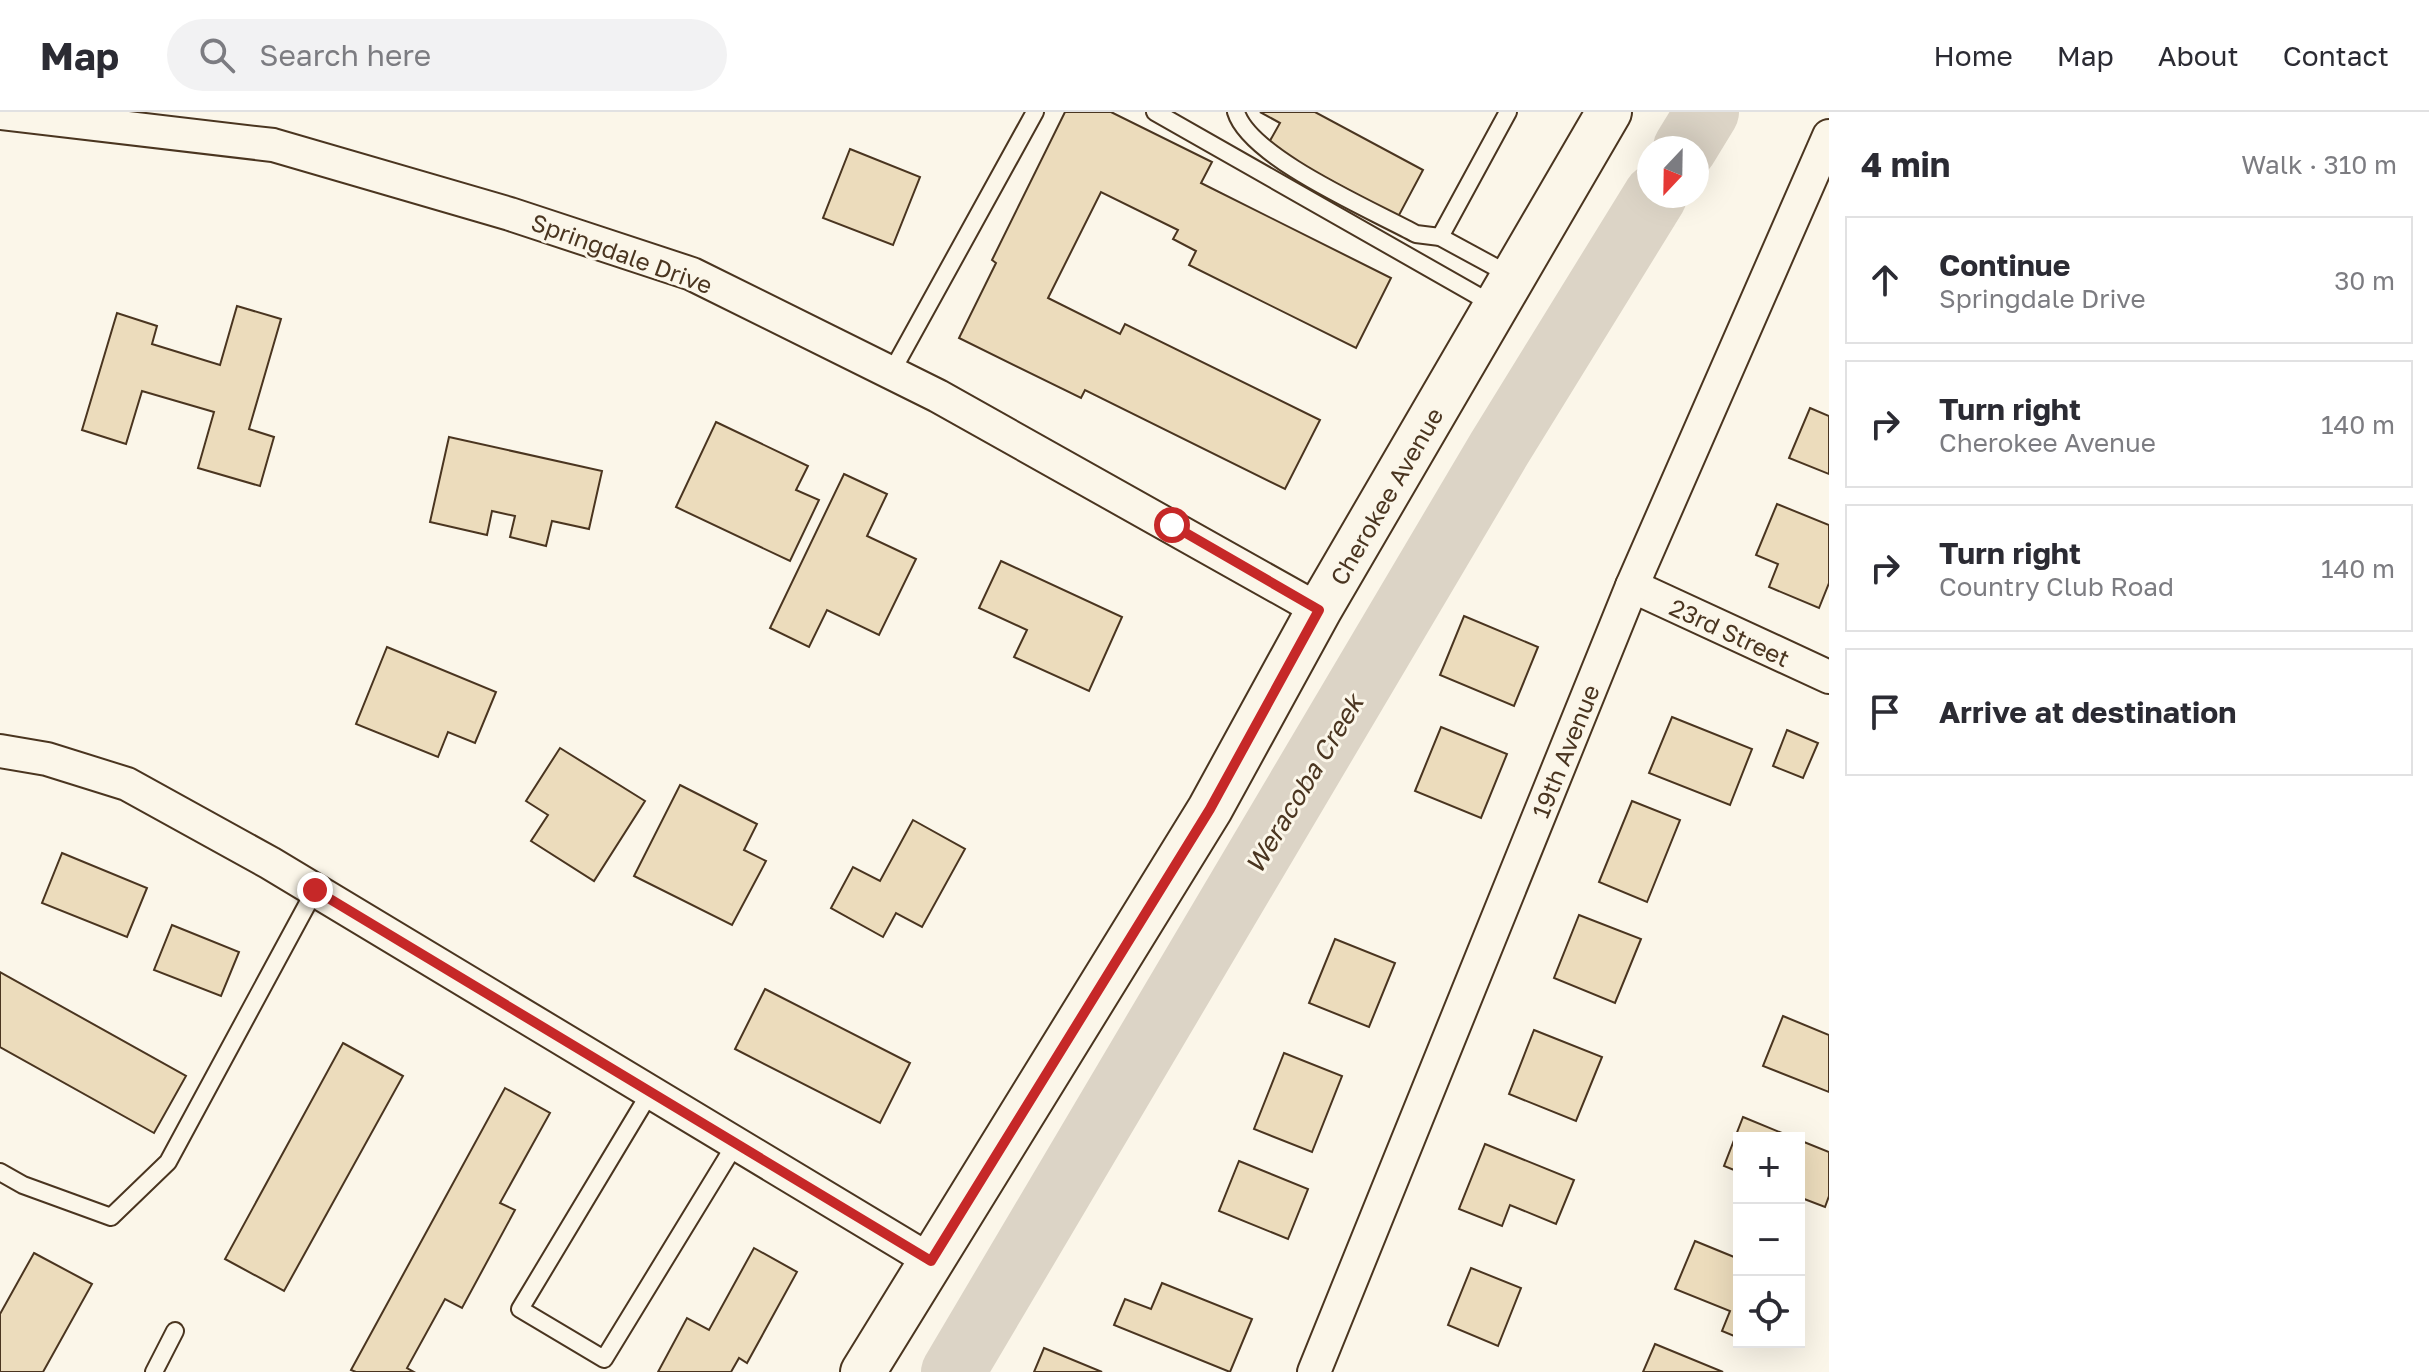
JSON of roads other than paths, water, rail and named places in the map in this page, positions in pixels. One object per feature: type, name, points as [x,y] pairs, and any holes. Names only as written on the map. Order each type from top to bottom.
[{"type":"street","name":"Cherokee Avenue","points":[[863,1372],[1210,809],[1319,610],[1609,112]]},
{"type":"street","name":"Springdale Drive","points":[[0,113],[273,145],[510,214],[692,274],[891,373],[1158,517],[1319,610]]},
{"type":"street","name":"19th Avenue","points":[[1314,1372],[1632,586],[1829,136]]},
{"type":"street","name":"23rd Street","points":[[1632,586],[1829,677]]},
{"type":"street","points":[[0,751],[47,759],[127,784],[315,890],[931,1261]]},
{"type":"lane","points":[[891,373],[1035,112]]},
{"type":"lane","points":[[1155,112],[1504,291]]},
{"type":"lane","points":[[1236,112],[1240,125],[1267,153],[1416,234],[1440,237],[1504,291]]},
{"type":"lane","points":[[1440,237],[1508,112]]},
{"type":"lane","points":[[0,1172],[23,1185],[111,1217],[168,1162],[315,890]]},
{"type":"lane","points":[[651,1091],[520,1309],[604,1359],[736,1143]]},
{"type":"lane","points":[[154,1372],[175,1331]]},
{"type":"waterway","name":"Weracoba Creek","points":[[1692,136],[1707,112]]},
{"type":"waterway","name":"Weracoba Creek","points":[[953,1372],[1499,449],[1648,208]]}]
